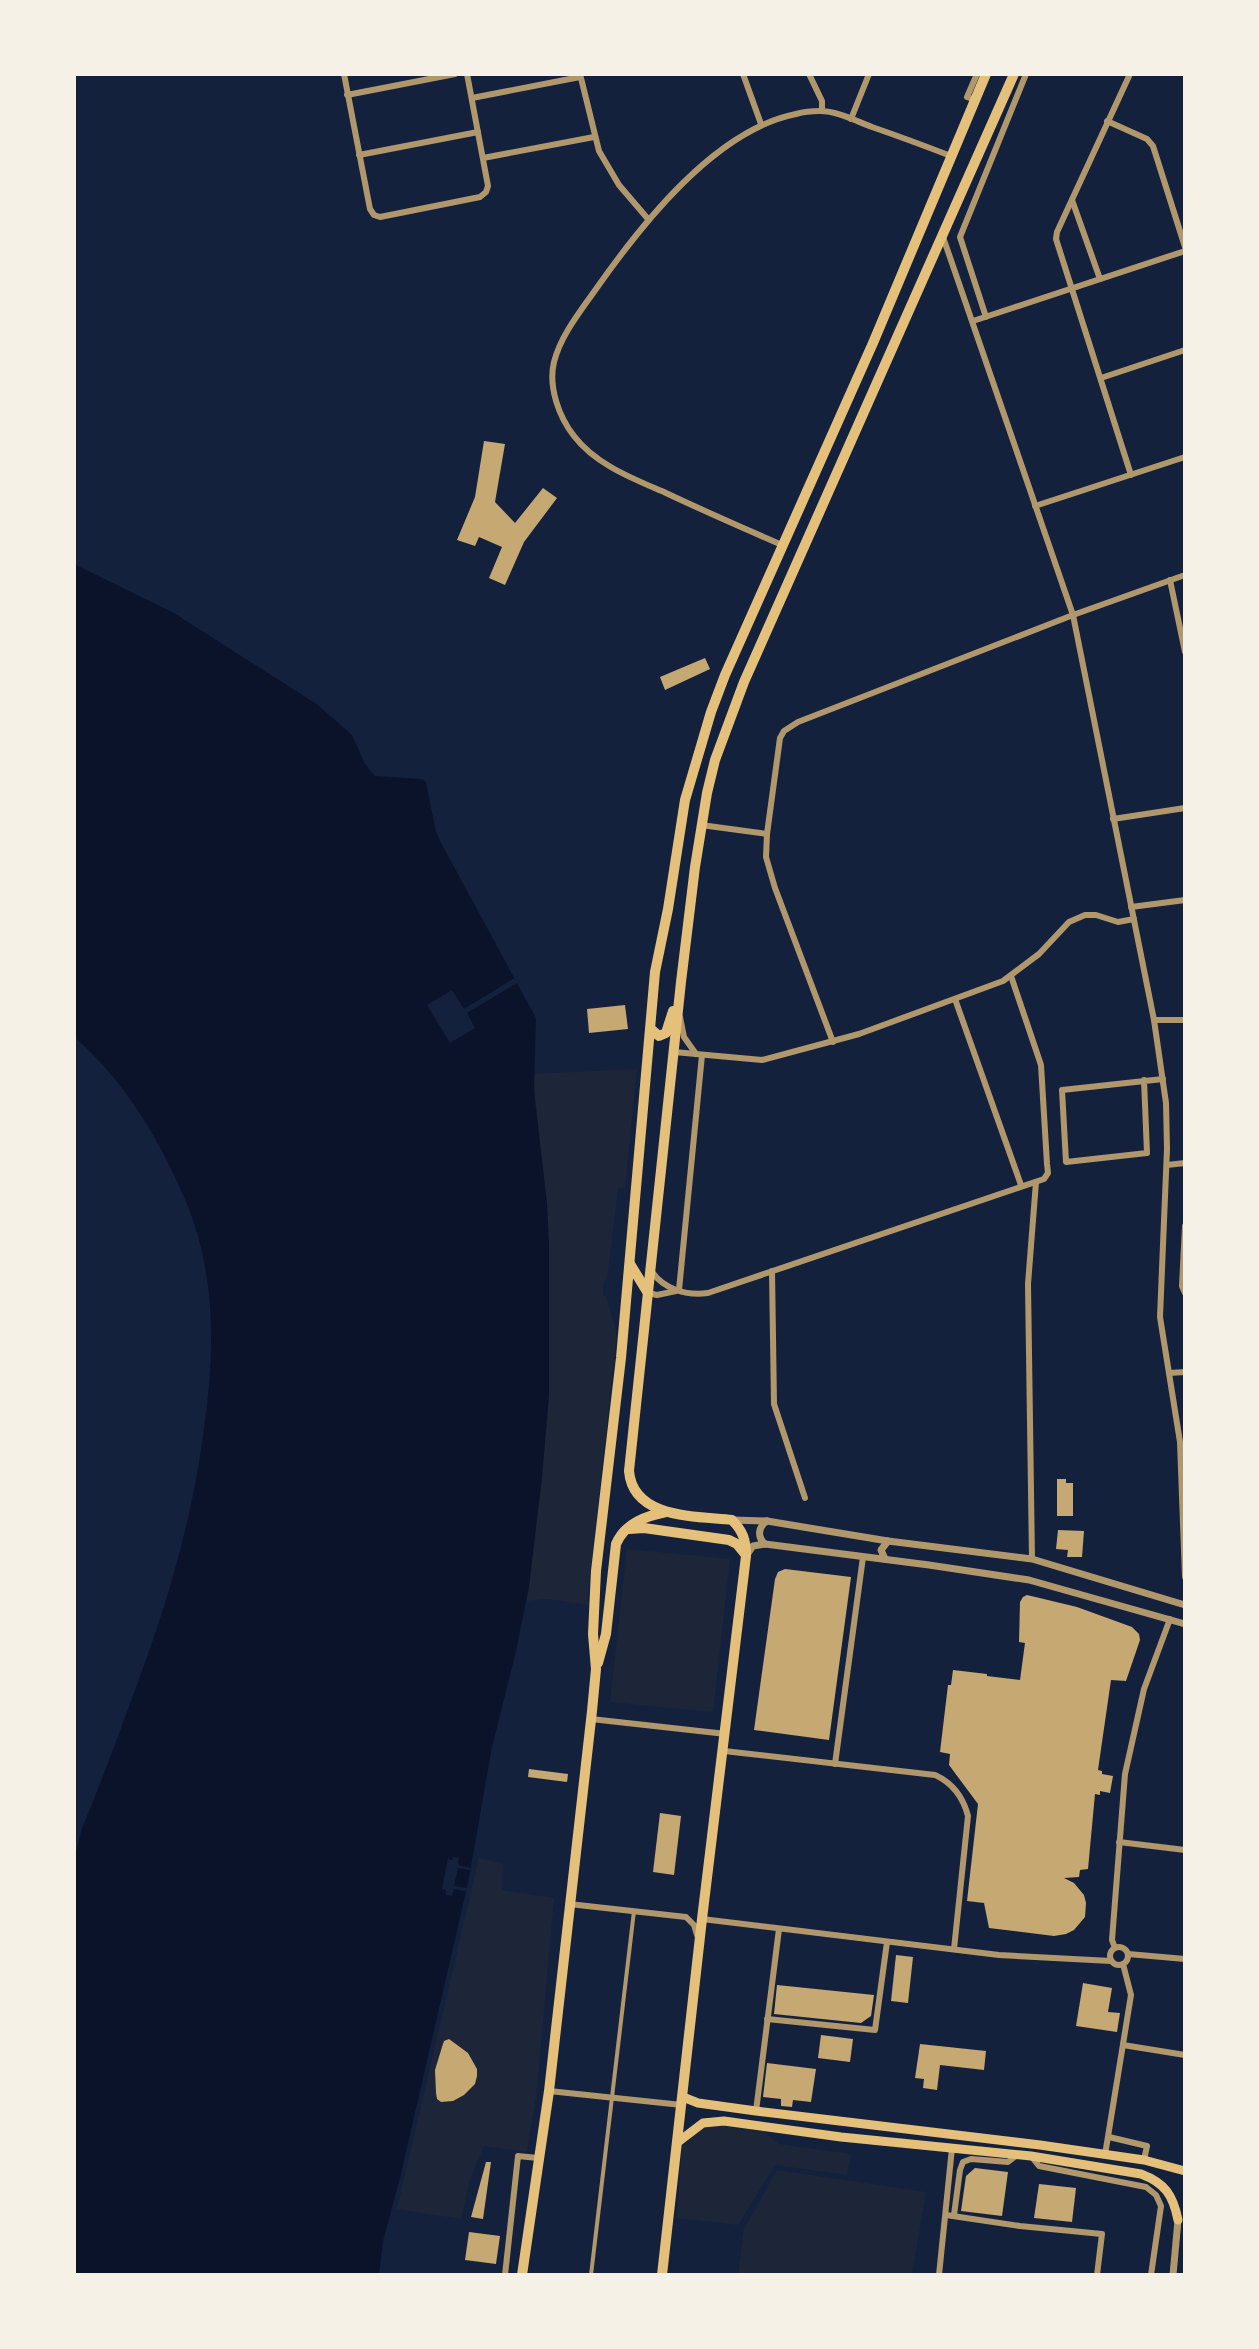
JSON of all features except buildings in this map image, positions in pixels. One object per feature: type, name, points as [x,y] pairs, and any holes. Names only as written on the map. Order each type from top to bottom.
[{"type":"highway","points":[[522,2275],[549,2091],[591,1719],[596,1669],[593,1619],[596,1571],[630,1264],[655,972],[681,823],[692,773],[725,675],[873,343],[951,156],[971,99],[986,74]]},
{"type":"highway","points":[[662,2275],[746,1556],[746,1540],[732,1520],[667,1512],[651,1506],[638,1496],[630,1481],[629,1471],[681,982],[701,825],[715,760],[744,682],[1014,74]]},
{"type":"highway","points":[[652,1030],[662,1036],[668,1029],[681,982]]},
{"type":"highway","points":[[630,1264],[648,1293]]},
{"type":"highway","points":[[625,1312],[648,1293]]},
{"type":"highway","points":[[596,1669],[606,1634],[616,1544],[624,1531],[642,1519],[667,1512]]},
{"type":"highway","points":[[624,1531],[644,1528],[729,1540],[741,1547],[746,1556]]},
{"type":"main road","points":[[683,2101],[1027,2143],[1144,2160],[1185,2171]]},
{"type":"main road","points":[[678,2142],[694,2128],[712,2120],[841,2137],[1031,2156],[1152,2178],[1169,2191],[1178,2220]]},
{"type":"main road","points":[[1178,2220],[1185,2203]]},
{"type":"street","points":[[344,74],[370,209],[380,217],[480,197],[486,192],[488,186],[467,74]]},
{"type":"street","points":[[347,95],[455,74]]},
{"type":"street","points":[[743,74],[761,124]]},
{"type":"street","points":[[809,74],[822,101],[822,111]]},
{"type":"street","points":[[851,119],[869,74]]},
{"type":"street","points":[[971,99],[977,74]]},
{"type":"street","points":[[986,317],[960,239],[1026,74]]},
{"type":"street","points":[[1130,74],[1056,239],[1131,475]]},
{"type":"street","points":[[472,98],[580,76],[594,137],[605,164],[648,219]]},
{"type":"street","points":[[782,545],[668,495],[609,465],[584,447],[573,436],[562,414],[552,376],[559,348],[587,301],[648,219],[706,163],[761,124],[797,113],[822,111],[951,156]]},
{"type":"street","points":[[973,321],[1185,249],[1153,146],[1147,139],[1107,121]]},
{"type":"street","points":[[359,155],[478,132]]},
{"type":"street","points":[[483,158],[594,137]]},
{"type":"street","points":[[969,174],[982,179]]},
{"type":"street","points":[[1072,200],[1100,279]]},
{"type":"street","points":[[943,236],[1073,615],[1154,1020],[1163,1079],[1167,1165],[1160,1317],[1183,1458],[1185,1577]]},
{"type":"street","points":[[1101,378],[1185,350]]},
{"type":"street","points":[[1035,506],[1185,457]]},
{"type":"street","points":[[833,1042],[766,857],[780,738],[784,731],[791,725],[1073,615],[1185,575]]},
{"type":"street","points":[[1170,580],[1185,652]]},
{"type":"street","points":[[1113,819],[1185,808]]},
{"type":"street","points":[[701,825],[767,834]]},
{"type":"street","points":[[1131,907],[1185,900]]},
{"type":"street","points":[[674,1052],[762,1060],[833,1042],[995,985],[1039,954],[1069,922],[1085,915],[1118,922],[1134,919]]},
{"type":"street","points":[[650,1270],[659,1282],[679,1290],[694,1294],[708,1293],[1044,1179],[1048,1173],[1041,1065],[1011,976]]},
{"type":"street","points":[[955,999],[1021,1185]]},
{"type":"street","points":[[679,1006],[684,1037],[699,1054],[679,1290]]},
{"type":"street","points":[[1154,1020],[1185,1020]]},
{"type":"street","points":[[1144,1080],[1147,1153],[1066,1162],[1062,1090],[1144,1080],[1163,1079]]},
{"type":"street","points":[[1167,1165],[1185,1163]]},
{"type":"street","points":[[1032,1559],[1028,1281],[1036,1182]]},
{"type":"street","points":[[1184,1293],[1185,1226]]},
{"type":"street","points":[[772,1271],[774,1404],[805,1498]]},
{"type":"street","points":[[648,1293],[667,1294],[679,1290]]},
{"type":"street","points":[[1169,1373],[1185,1372]]},
{"type":"street","points":[[732,1520],[767,1521],[888,1541],[1032,1559],[1185,1605]]},
{"type":"street","points":[[765,1544],[759,1533],[767,1521]]},
{"type":"street","points":[[885,1559],[881,1550],[888,1541]]},
{"type":"street","points":[[746,1556],[753,1546],[765,1544],[1029,1580],[1185,1624]]},
{"type":"street","points":[[835,1764],[863,1557]]},
{"type":"street","points":[[1115,1948],[1112,1940],[1125,1774],[1144,1689],[1170,1619]]},
{"type":"street","points":[[591,1719],[726,1734]]},
{"type":"street","points":[[724,1751],[935,1775],[956,1790],[968,1816],[954,1949]]},
{"type":"street","points":[[1119,1842],[1185,1850]]},
{"type":"street","points":[[569,1904],[686,1917],[694,1925],[700,1942]]},
{"type":"street","points":[[591,2275],[634,1911]]},
{"type":"street","points":[[702,1919],[1026,1957],[1111,1961],[1117,1965],[1127,1961],[1128,1954],[1123,1947],[1115,1948],[1110,1954],[1111,1961]]},
{"type":"street","points":[[756,2111],[779,1929]]},
{"type":"street","points":[[767,2019],[875,2030],[887,1942]]},
{"type":"street","points":[[1128,1954],[1185,1959]]},
{"type":"street","points":[[1105,2155],[1131,1995],[1123,1964]]},
{"type":"street","points":[[1123,2045],[1185,2055]]},
{"type":"street","points":[[549,2091],[683,2101]]},
{"type":"street","points":[[1109,2137],[1147,2146],[1144,2160]]},
{"type":"street","points":[[939,2275],[952,2148]]},
{"type":"street","points":[[954,2215],[963,2162],[971,2159],[1008,2162],[1017,2155]]},
{"type":"street","points":[[505,2275],[518,2156],[538,2158]]},
{"type":"street","points":[[1031,2156],[1039,2166],[1146,2187],[1156,2195],[1161,2206],[1151,2275]]},
{"type":"street","points":[[946,2215],[1102,2234],[1097,2275]]},
{"type":"street","points":[[1173,2275],[1178,2220]]},
{"type":"shaded area","points":[[74,564],[174,613],[318,705],[352,735],[365,764],[375,776],[423,779],[440,841],[536,1018],[534,1091],[549,1245],[549,1395],[529,1587],[492,1747],[468,1883],[383,2241],[379,2275],[74,2275],[74,1860],[81,1831],[144,1666],[177,1563],[200,1458],[208,1398],[211,1330],[204,1262],[196,1228],[178,1183],[134,1104],[100,1062],[74,1037]]},
{"type":"shaded area","points":[[637,1069],[625,1188],[618,1188],[607,1280],[604,1281],[603,1295],[606,1296],[617,1334],[589,1605],[547,1599],[526,1601],[549,1395],[549,1245],[533,1074]]},
{"type":"shaded area","points":[[627,1549],[730,1559],[713,1712],[610,1702]]},
{"type":"shaded area","points":[[479,1858],[503,1864],[502,1890],[554,1898],[537,2089],[527,2152],[484,2146],[470,2179],[461,2219],[397,2209]]},
{"type":"shaded area","points":[[717,2124],[763,2131],[779,2144],[851,2154],[847,2175],[775,2165],[738,2225],[677,2218],[682,2143],[702,2127]]},
{"type":"shaded area","points":[[777,2170],[926,2192],[912,2275],[738,2275],[744,2229]]},
{"type":"pier","points":[[518,976],[520,981],[467,1013],[475,1028],[450,1043],[427,1005],[452,990],[464,1009]]},
{"type":"pier","points":[[453,1857],[459,1858],[458,1865],[471,1868],[458,1868],[454,1886],[467,1888],[466,1891],[454,1889],[452,1896],[446,1895],[446,1890],[442,1889],[448,1859],[452,1860]]}]
